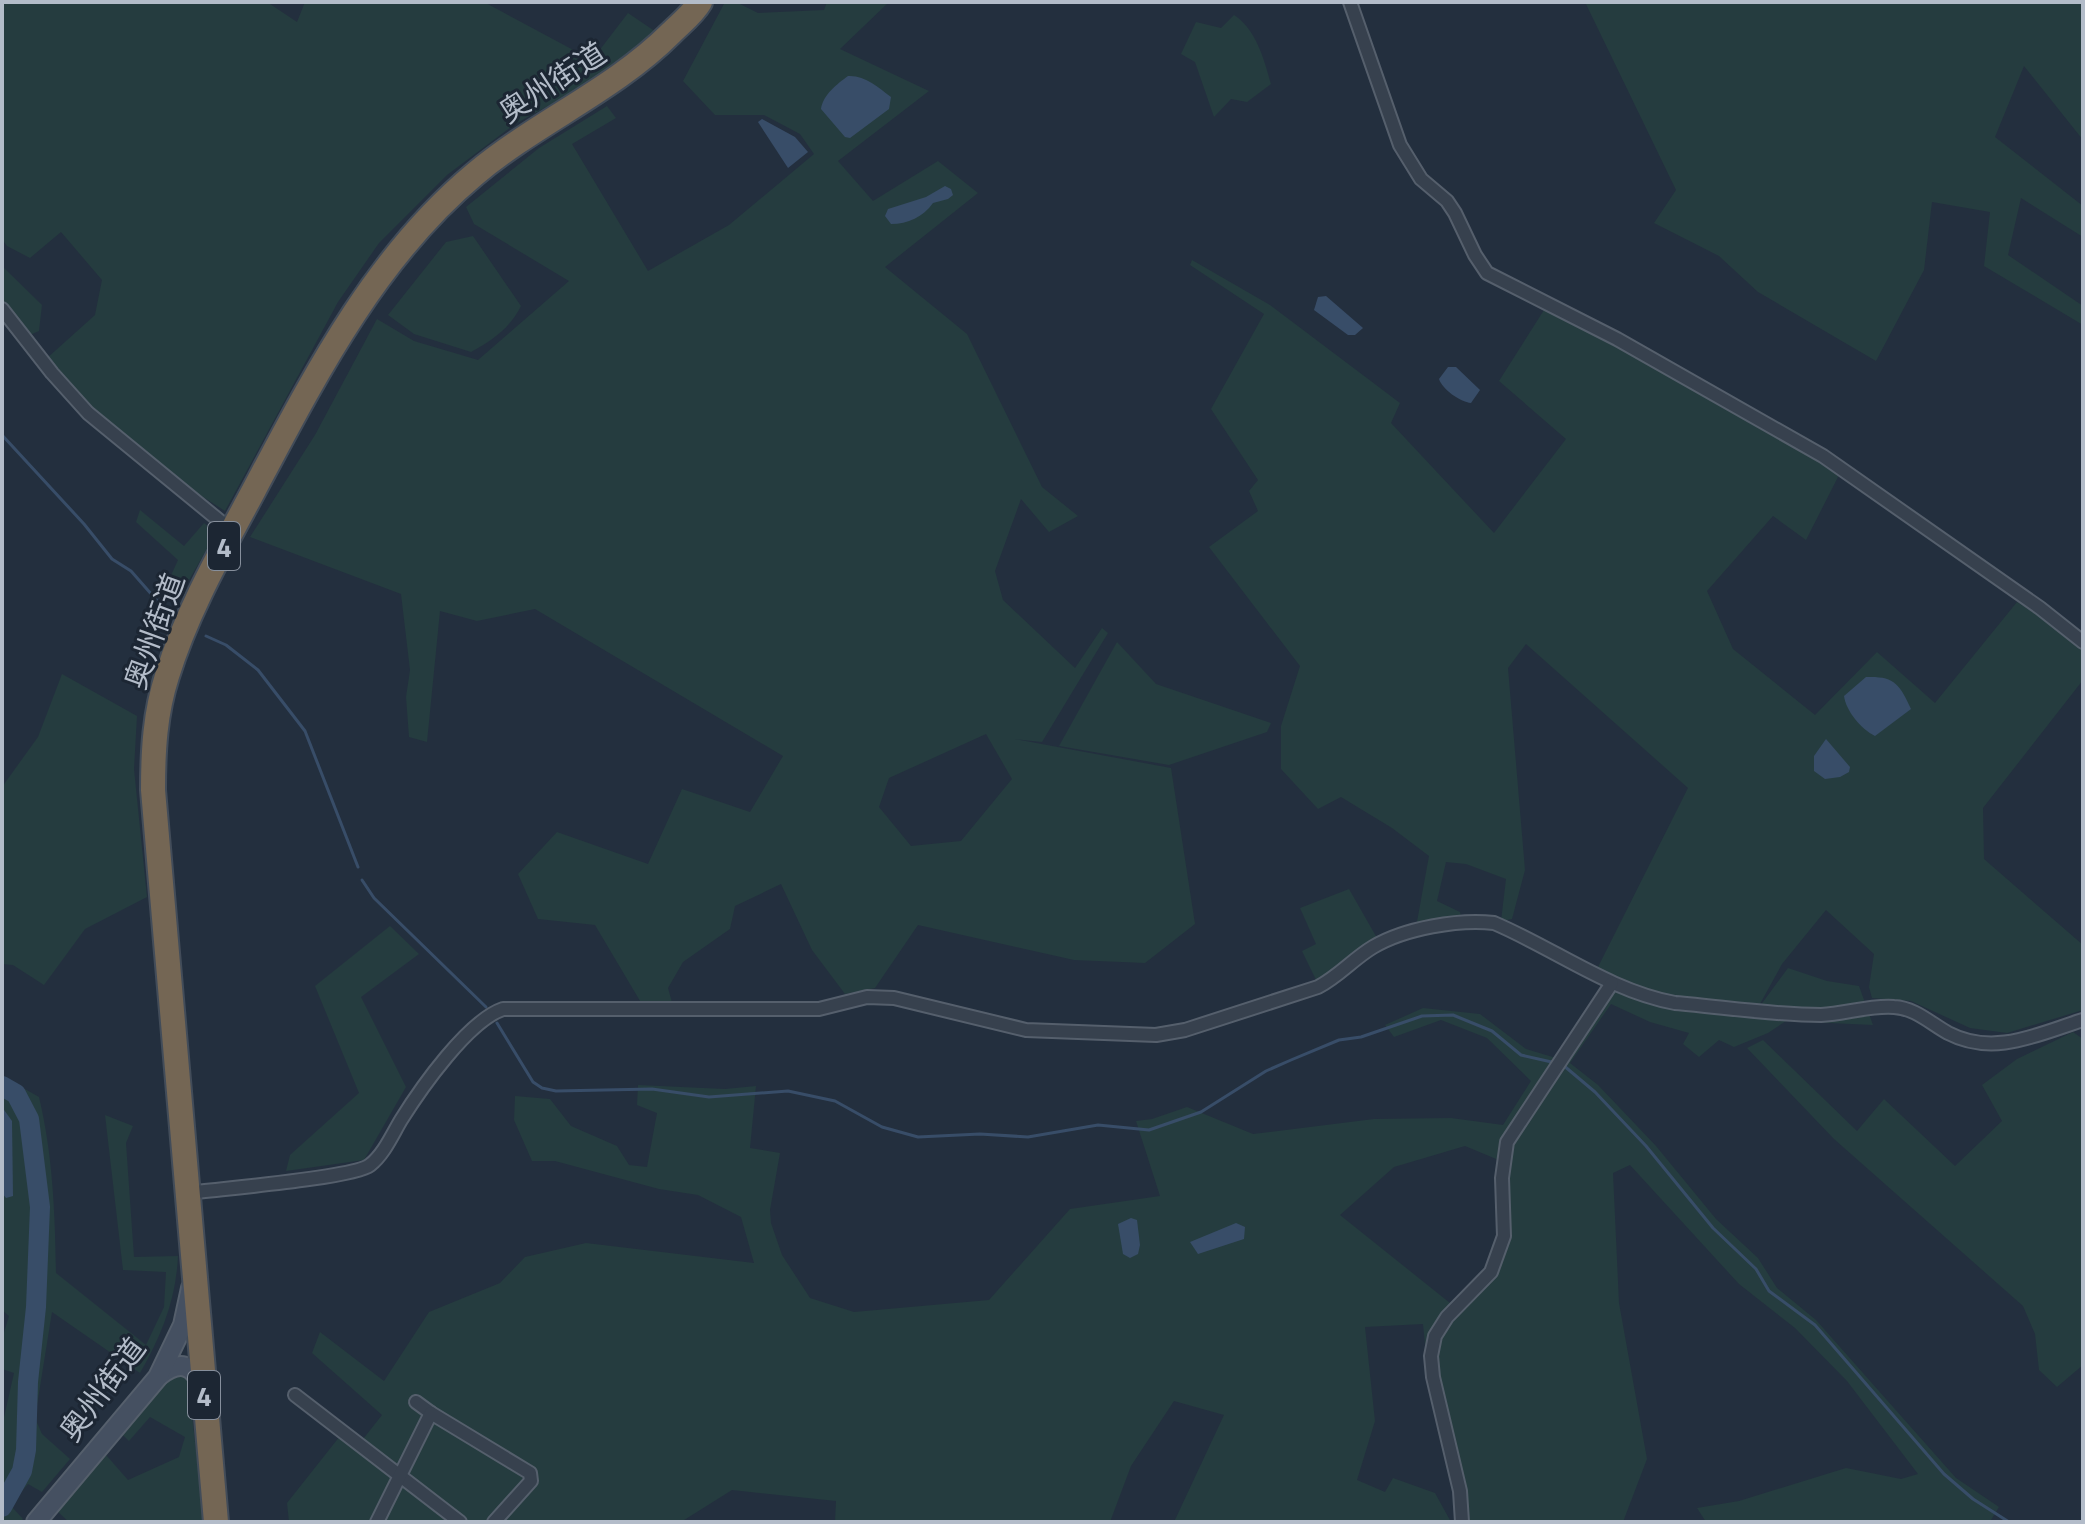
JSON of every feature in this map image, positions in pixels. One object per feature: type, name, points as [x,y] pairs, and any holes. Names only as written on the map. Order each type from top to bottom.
[{"type":"highway","name":"奥州街道","points":[[195,1267],[153,790],[153,747],[158,708],[167,676],[211,571],[232,531],[355,311],[398,251],[474,175],[521,138],[610,84],[643,59],[700,2]]},
{"type":"highway","name":"4","points":[[195,1267],[216,1522]]},
{"type":"main road","name":"奥州街道","points":[[36,1522],[158,1377],[183,1325],[195,1267]]},
{"type":"main road","points":[[158,1377],[175,1365],[182,1364],[194,1370],[203,1386]]},
{"type":"street","points":[[1350,2],[1400,145],[1421,179],[1447,201],[1487,273],[1617,339],[1823,456],[2040,608],[2083,642]]},
{"type":"street","points":[[2,309],[88,413],[232,531]]},
{"type":"street","points":[[189,1193],[303,1179],[368,1167],[380,1155],[419,1091],[467,1035],[486,1017],[503,1009],[819,1009],[867,997],[894,998],[1026,1030],[1156,1035],[1185,1030],[1318,987],[1336,978],[1371,948],[1391,938],[1473,921],[1494,923],[1612,983],[1675,1003],[1817,1015],[1890,1006],[1914,1012],[1950,1034],[1991,1045],[2014,1043],[2083,1020]]},
{"type":"street","points":[[1462,1522],[1460,1491],[1433,1377],[1431,1356],[1435,1336],[1447,1317],[1491,1272],[1504,1236],[1502,1178],[1507,1142],[1612,983]]},
{"type":"street","points":[[295,1395],[460,1522]]},
{"type":"street","points":[[416,1402],[530,1473],[531,1481],[494,1522]]},
{"type":"street","points":[[377,1522],[431,1413]]},
{"type":"green space","points":[[2,2],[267,2],[297,22],[305,2],[484,2],[592,60],[628,13],[656,32],[590,83],[515,124],[447,175],[379,243],[338,302],[225,511],[164,472],[79,397],[46,359],[95,315],[102,280],[61,232],[30,258],[7,246],[2,239]]},
{"type":"green space","points":[[725,2],[736,2],[758,13],[824,10],[827,2],[889,2],[840,49],[929,91],[838,161],[873,201],[938,161],[978,193],[885,267],[967,334],[1042,487],[1078,516],[1049,532],[1021,499],[995,571],[1003,600],[1075,668],[1102,628],[1108,633],[1042,742],[1014,739],[1171,768],[1195,924],[1145,963],[1074,960],[918,925],[875,988],[845,994],[812,950],[781,884],[735,906],[730,929],[683,962],[668,988],[673,1006],[643,1006],[595,925],[538,919],[518,874],[557,832],[648,864],[682,789],[750,812],[783,756],[535,609],[477,621],[440,611],[427,742],[409,737],[406,697],[410,670],[401,594],[250,537],[315,435],[377,319],[414,341],[478,360],[569,281],[474,224],[466,207],[539,148],[607,106],[616,118],[572,144],[648,271],[729,225],[814,154],[800,134],[764,115],[715,115],[683,81]],"holes":[[[986,734],[1012,779],[961,841],[911,846],[879,807],[889,778]]]},
{"type":"green space","points":[[1585,2],[2083,2],[2083,140],[2024,66],[1995,137],[2083,206],[2083,237],[2021,198],[2008,255],[2083,306],[2083,325],[1984,266],[1990,212],[1932,202],[1924,270],[1876,361],[1758,292],[1719,256],[1654,223],[1676,190]]},
{"type":"green space","points":[[1234,15],[1254,36],[1271,84],[1247,102],[1231,99],[1214,117],[1195,62],[1181,54],[1196,22],[1221,28]]},
{"type":"green space","points":[[473,236],[521,306],[500,333],[471,352],[414,334],[388,315],[446,242]]},
{"type":"green space","points":[[1192,260],[1270,305],[1400,403],[1391,423],[1494,533],[1566,439],[1499,381],[1544,310],[1622,346],[1815,456],[1839,475],[1806,540],[1773,516],[1707,591],[1733,649],[1815,715],[1877,652],[1935,703],[2017,602],[2061,629],[2083,650],[2083,680],[1983,808],[1984,859],[2083,945],[2083,1010],[2007,1033],[1970,1028],[1911,1001],[1872,998],[1869,987],[1874,954],[1826,910],[1782,964],[1760,1004],[1662,995],[1596,971],[1688,788],[1526,644],[1508,668],[1525,870],[1512,919],[1501,921],[1506,879],[1466,864],[1446,862],[1437,901],[1460,912],[1461,917],[1416,927],[1429,856],[1392,828],[1341,797],[1318,809],[1281,769],[1281,726],[1300,666],[1209,547],[1258,511],[1249,491],[1258,480],[1211,409],[1264,314],[1190,265]]},
{"type":"green space","points":[[2,266],[42,305],[39,331],[30,335],[2,302]]},
{"type":"green space","points":[[140,510],[184,546],[204,523],[216,533],[181,594],[168,582],[178,560],[136,522]]},
{"type":"green space","points":[[1117,642],[1156,684],[1271,723],[1267,732],[1169,765],[1059,746]]},
{"type":"green space","points":[[62,674],[137,716],[134,769],[147,897],[85,929],[44,985],[13,965],[2,964],[2,787],[38,737]]},
{"type":"green space","points":[[1349,889],[1377,938],[1317,982],[1302,951],[1316,944],[1300,908]]},
{"type":"green space","points":[[390,926],[419,954],[361,997],[406,1087],[364,1160],[286,1171],[290,1155],[359,1093],[315,986]]},
{"type":"green space","points":[[1788,968],[1827,981],[1859,986],[1873,1025],[1786,1021],[1768,1033],[1734,1047],[1719,1040],[1699,1057],[1683,1044],[1689,1033],[1650,1022],[1611,1004],[1570,1063],[1598,1085],[1656,1146],[1716,1219],[1758,1258],[1777,1288],[1816,1320],[1956,1478],[1999,1507],[1991,1520],[1706,1522],[1697,1508],[1739,1501],[1846,1468],[1901,1479],[1918,1474],[1847,1381],[1795,1328],[1739,1284],[1630,1165],[1613,1173],[1619,1303],[1647,1459],[1623,1522],[1465,1522],[1426,1354],[1423,1324],[1365,1327],[1375,1421],[1357,1480],[1385,1492],[1393,1478],[1435,1493],[1451,1522],[1174,1522],[1224,1415],[1174,1401],[1131,1466],[1110,1522],[835,1522],[836,1501],[732,1490],[681,1522],[289,1522],[287,1503],[340,1436],[356,1448],[382,1415],[312,1353],[320,1332],[384,1381],[429,1312],[500,1283],[525,1257],[586,1243],[754,1263],[741,1217],[698,1195],[659,1189],[555,1161],[532,1161],[514,1120],[515,1096],[550,1099],[571,1126],[617,1146],[629,1165],[647,1167],[657,1113],[637,1105],[638,1085],[725,1089],[756,1086],[750,1148],[780,1153],[770,1210],[782,1255],[810,1298],[854,1312],[989,1300],[1070,1209],[1160,1196],[1136,1121],[1187,1107],[1253,1134],[1374,1119],[1451,1118],[1503,1125],[1531,1081],[1487,1038],[1441,1020],[1394,1037],[1385,1025],[1423,1008],[1480,1014],[1526,1049],[1556,1058],[1605,985],[1663,997],[1760,1006]],"holes":[[[1465,1146],[1501,1161],[1497,1237],[1484,1270],[1450,1303],[1340,1215],[1394,1167]]]},
{"type":"green space","points":[[2073,1032],[2083,1039],[2083,1365],[2057,1387],[2039,1370],[2035,1334],[2023,1306],[1834,1139],[1747,1048],[1763,1040],[1857,1131],[1884,1099],[1955,1166],[2002,1121],[1982,1085],[2017,1059]]},
{"type":"green space","points":[[2,1076],[39,1097],[50,1163],[56,1273],[146,1345],[164,1307],[166,1272],[123,1270],[105,1115],[133,1126],[126,1143],[134,1257],[178,1256],[166,1316],[140,1373],[52,1312],[35,1418],[42,1434],[70,1459],[42,1492],[28,1484],[10,1505],[23,1519],[20,1522],[4,1522],[2,1516],[2,1426],[14,1373],[2,1369],[2,1339],[9,1316],[2,1310]]},
{"type":"green space","points":[[177,1373],[188,1380],[204,1522],[69,1522],[57,1511],[106,1455],[128,1480],[179,1457],[185,1437],[150,1417],[129,1441],[122,1434],[159,1388]]},
{"type":"water","points":[[848,76],[866,80],[891,97],[889,109],[850,138],[845,137],[821,109],[835,86]]},
{"type":"water","points":[[762,119],[795,137],[808,152],[788,168],[758,122]]},
{"type":"water","points":[[945,186],[951,189],[953,195],[933,203],[915,219],[891,224],[885,216],[888,209],[926,197]]},
{"type":"water","points":[[1326,296],[1363,328],[1355,335],[1348,335],[1314,310],[1318,297]]},
{"type":"water","points":[[1448,367],[1456,367],[1480,390],[1471,403],[1457,398],[1441,383],[1439,379]]},
{"type":"water","points":[[1866,677],[1883,678],[1894,683],[1911,709],[1875,736],[1855,719],[1844,696]]},
{"type":"water","points":[[1826,739],[1850,767],[1849,772],[1840,777],[1825,779],[1814,771],[1814,756]]},
{"type":"water","points":[[2,1107],[12,1121],[13,1196],[6,1198],[2,1193]]},
{"type":"water","points":[[1131,1218],[1137,1220],[1140,1245],[1138,1254],[1130,1258],[1123,1254],[1118,1224]]},
{"type":"water","points":[[1236,1223],[1245,1227],[1244,1239],[1198,1254],[1190,1242]]},
{"type":"waterway","points":[[2,435],[112,559],[131,571],[167,612]]},
{"type":"waterway","points":[[206,636],[226,645],[258,670],[305,731],[358,867]]},
{"type":"waterway","points":[[362,880],[374,898],[486,1007]]},
{"type":"waterway","points":[[497,1023],[533,1082],[542,1088],[556,1091],[652,1089],[709,1097],[788,1091],[835,1101],[882,1127],[918,1137],[980,1134],[1028,1137],[1098,1125],[1149,1130],[1201,1112],[1266,1071],[1291,1060],[1339,1040],[1361,1037],[1422,1016],[1453,1015],[1492,1031],[1521,1055],[1556,1063]]},
{"type":"waterway","points":[[1563,1065],[1595,1092],[1646,1146],[1713,1228],[1756,1269],[1769,1291],[1815,1325],[1944,1474],[1973,1499],[2009,1522]]},
{"type":"waterway","points":[[2,1086],[16,1094],[29,1119],[40,1207],[26,1450],[22,1471],[2,1507]]}]
